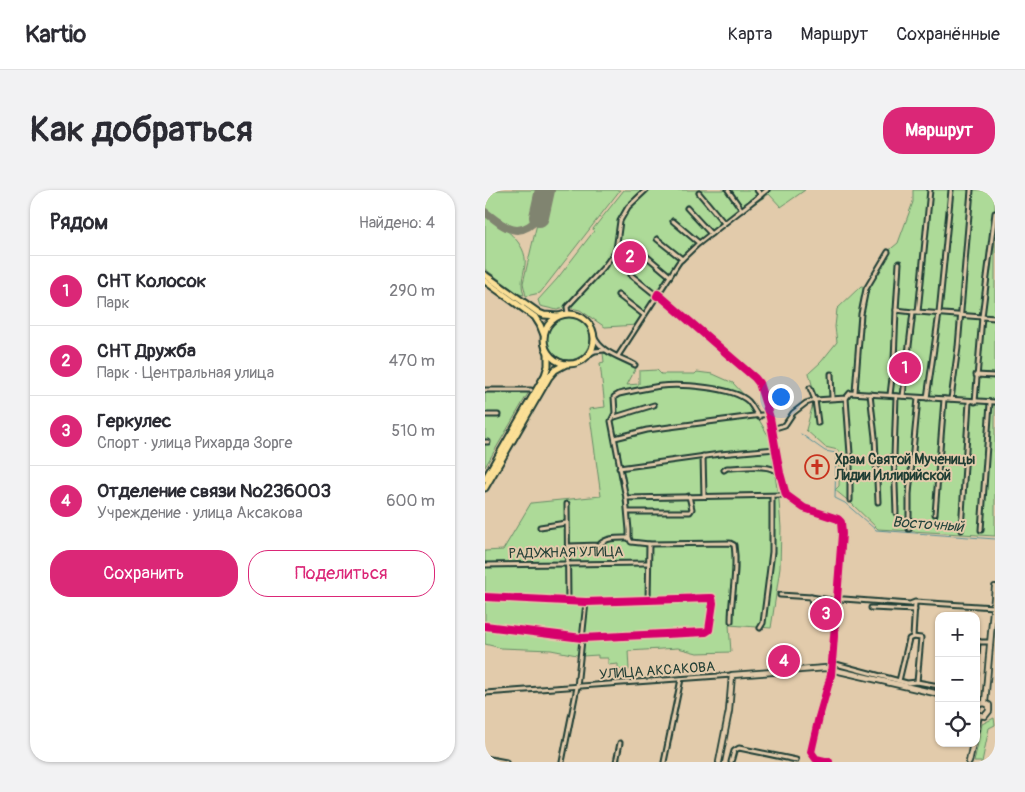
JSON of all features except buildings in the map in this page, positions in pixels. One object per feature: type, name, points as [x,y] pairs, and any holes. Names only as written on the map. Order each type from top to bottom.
[{"type":"main road","points":[[485,275],[539,313],[551,316],[577,315],[586,320],[594,336],[593,346],[589,354],[579,362],[567,364],[557,369],[549,377],[485,488]]},
{"type":"main road","points":[[485,281],[535,317],[541,325],[549,361],[547,371],[485,479]]},
{"type":"main road","points":[[544,336],[548,325],[559,316]]},
{"type":"main road","points":[[547,352],[556,360],[567,364]]},
{"type":"street","points":[[568,314],[567,307],[604,267],[616,250],[621,221],[628,207],[647,190]]},
{"type":"street","points":[[727,190],[742,210]]},
{"type":"street","points":[[757,190],[761,195]]},
{"type":"street","points":[[618,356],[682,260],[699,243],[767,190]]},
{"type":"street","points":[[918,312],[930,190]]},
{"type":"street","points":[[927,398],[939,314],[951,190]]},
{"type":"street","points":[[951,399],[971,190]]},
{"type":"street","points":[[699,193],[724,224]]},
{"type":"street","points":[[687,208],[711,234]]},
{"type":"street","points":[[975,402],[982,318],[995,213]]},
{"type":"street","points":[[673,220],[699,243]]},
{"type":"street","points":[[657,239],[682,260]]},
{"type":"street","points":[[855,392],[861,314],[866,289],[887,252]]},
{"type":"street","points":[[645,255],[670,276]]},
{"type":"street","points":[[889,396],[894,361],[899,262]]},
{"type":"street","points":[[631,275],[755,378],[769,414],[786,495],[804,508],[838,519],[842,525],[831,675],[811,752],[816,759],[829,762]]},
{"type":"street","points":[[618,295],[644,315]]},
{"type":"street","points":[[896,310],[995,318]]},
{"type":"street","points":[[903,396],[913,312]]},
{"type":"street","points":[[594,336],[605,350],[635,365]]},
{"type":"street","points":[[589,354],[605,350]]},
{"type":"street","points":[[831,374],[832,398]]},
{"type":"street","points":[[976,375],[995,376]]},
{"type":"street","points":[[615,417],[613,400],[616,395],[663,386],[693,386],[728,392],[747,400],[759,417]]},
{"type":"street","points":[[810,388],[815,400],[819,423]]},
{"type":"street","points":[[485,390],[531,390]]},
{"type":"street","points":[[850,500],[850,454],[846,398],[850,393],[951,399],[969,402],[993,402],[981,530]]},
{"type":"street","points":[[870,394],[875,437],[878,502]]},
{"type":"street","points":[[895,514],[896,396]]},
{"type":"street","points":[[772,429],[785,425],[800,406],[815,400],[846,398]]},
{"type":"street","points":[[909,529],[909,494],[918,398]]},
{"type":"street","points":[[935,514],[944,399]]},
{"type":"street","points":[[961,530],[969,402]]},
{"type":"street","points":[[654,405],[615,417],[611,421],[626,498],[629,538],[631,542],[649,544],[731,543],[735,551],[731,621]]},
{"type":"street","points":[[485,414],[497,415]]},
{"type":"street","points":[[615,438],[647,430],[759,417],[769,414]]},
{"type":"street","points":[[619,468],[703,456],[776,449]]},
{"type":"street","points":[[703,456],[705,496]]},
{"type":"street","points":[[724,470],[727,468],[767,467],[775,469],[780,473]]},
{"type":"street","points":[[626,498],[689,496],[772,497],[786,495]]},
{"type":"street","points":[[628,512],[690,512],[693,509],[689,496]]},
{"type":"street","points":[[760,628],[763,622],[772,552],[772,497]]},
{"type":"street","points":[[567,504],[566,523],[569,546],[568,601]]},
{"type":"street","points":[[540,527],[566,523]]},
{"type":"street","points":[[569,546],[599,545],[602,541],[615,538],[629,538]]},
{"type":"street","points":[[648,599],[649,544]]},
{"type":"street","name":"РАДУЖНАЯ УЛИЦА","points":[[485,565],[648,563]]},
{"type":"street","points":[[980,715],[985,716],[989,712],[989,706],[985,703],[995,587]]},
{"type":"street","points":[[780,595],[836,601],[844,599],[994,607]]},
{"type":"street","points":[[485,596],[586,602],[712,598],[713,603],[709,630],[705,632],[583,638],[485,626]]},
{"type":"street","points":[[811,597],[812,604],[830,605]]},
{"type":"street","points":[[562,762],[577,687],[586,602]]},
{"type":"street","points":[[913,637],[915,602]]},
{"type":"street","points":[[871,608],[915,610]]},
{"type":"street","points":[[899,681],[909,639],[913,637],[921,638],[917,682]]},
{"type":"street","points":[[980,642],[990,642]]},
{"type":"street","points":[[832,663],[907,683],[917,682],[935,685]]},
{"type":"street","name":"УЛИЦА АКСАКОВА","points":[[485,693],[818,668],[830,669],[935,693]]},
{"type":"street","points":[[719,762],[729,711],[732,675]]},
{"type":"street","points":[[664,762],[681,679]]},
{"type":"street","points":[[980,706],[985,703]]},
{"type":"street","points":[[989,712],[995,714]]},
{"type":"street","points":[[616,762],[620,743]]},
{"type":"street","points":[[969,762],[972,747]]},
{"type":"street","points":[[731,762],[734,751],[739,748],[797,760]]},
{"type":"street","points":[[485,758],[507,762]]},
{"type":"green space","points":[[485,190],[542,190],[537,213],[532,223],[519,229],[509,228],[485,209]]},
{"type":"green space","points":[[545,190],[620,190],[540,293],[526,296],[523,283]]},
{"type":"green space","points":[[624,190],[805,190],[781,207],[769,194],[709,234],[682,263],[637,325],[605,327],[580,310],[567,307],[557,310],[540,306],[538,300],[557,279]]},
{"type":"green space","points":[[913,190],[995,190],[995,536],[878,529],[835,490],[839,486],[840,457],[838,450],[825,447],[806,430],[815,396],[809,373],[821,362],[837,342],[835,327],[837,309],[861,286],[869,287],[877,267],[887,252],[898,243],[913,202]]},
{"type":"green space","points":[[485,214],[512,235],[522,249],[525,257],[522,283],[524,295],[519,294],[485,269]]},
{"type":"green space","points":[[568,316],[580,320],[586,326],[590,338],[586,350],[580,356],[568,360],[556,356],[550,350],[546,338],[550,326],[556,320]]},
{"type":"green space","points":[[603,353],[610,354],[636,368],[627,385],[639,384],[639,371],[657,370],[661,374],[695,374],[697,372],[713,374],[733,383],[746,397],[769,437],[779,501],[781,528],[780,568],[771,628],[729,625],[731,652],[697,653],[678,648],[628,651],[629,670],[618,670],[618,664],[608,665],[608,658],[598,658],[598,655],[582,656],[551,650],[501,648],[485,644],[485,551],[503,550],[531,503],[601,496],[589,409],[605,407],[600,363],[604,362]]},
{"type":"green space","points":[[485,389],[530,390],[485,467]]},
{"type":"green space","points":[[994,718],[995,725],[989,728],[982,762],[974,762],[977,747],[980,747],[982,724]]},
{"type":"waterway","name":"Восточный","points":[[801,434],[825,451],[836,453],[835,498],[845,503],[876,530],[995,539]]},
{"type":"taxiway","points":[[485,212],[505,227],[518,230],[532,224],[539,217]]},
{"type":"runway","points":[[539,217],[545,190]]},
{"type":"cycle path","points":[[657,296],[658,294],[759,383],[770,418],[786,495],[804,508],[838,519],[841,522],[842,534],[831,675],[811,752],[816,759],[829,762]]},
{"type":"cycle path","points":[[485,597],[586,602],[712,598],[713,603],[709,630],[706,632],[582,638],[485,626]]},
{"type":"place","name":"СНТ Дружба","points":[[630,257]]},
{"type":"place","name":"СНТ Колосок","points":[[905,368]]},
{"type":"place","name":"Храм Святой Мученицы Лидии Иллирийской","points":[[817,467]]},
{"type":"place","name":"Геркулес","points":[[826,614]]},
{"type":"place","name":"Отделение связи №236003","points":[[784,661]]}]
